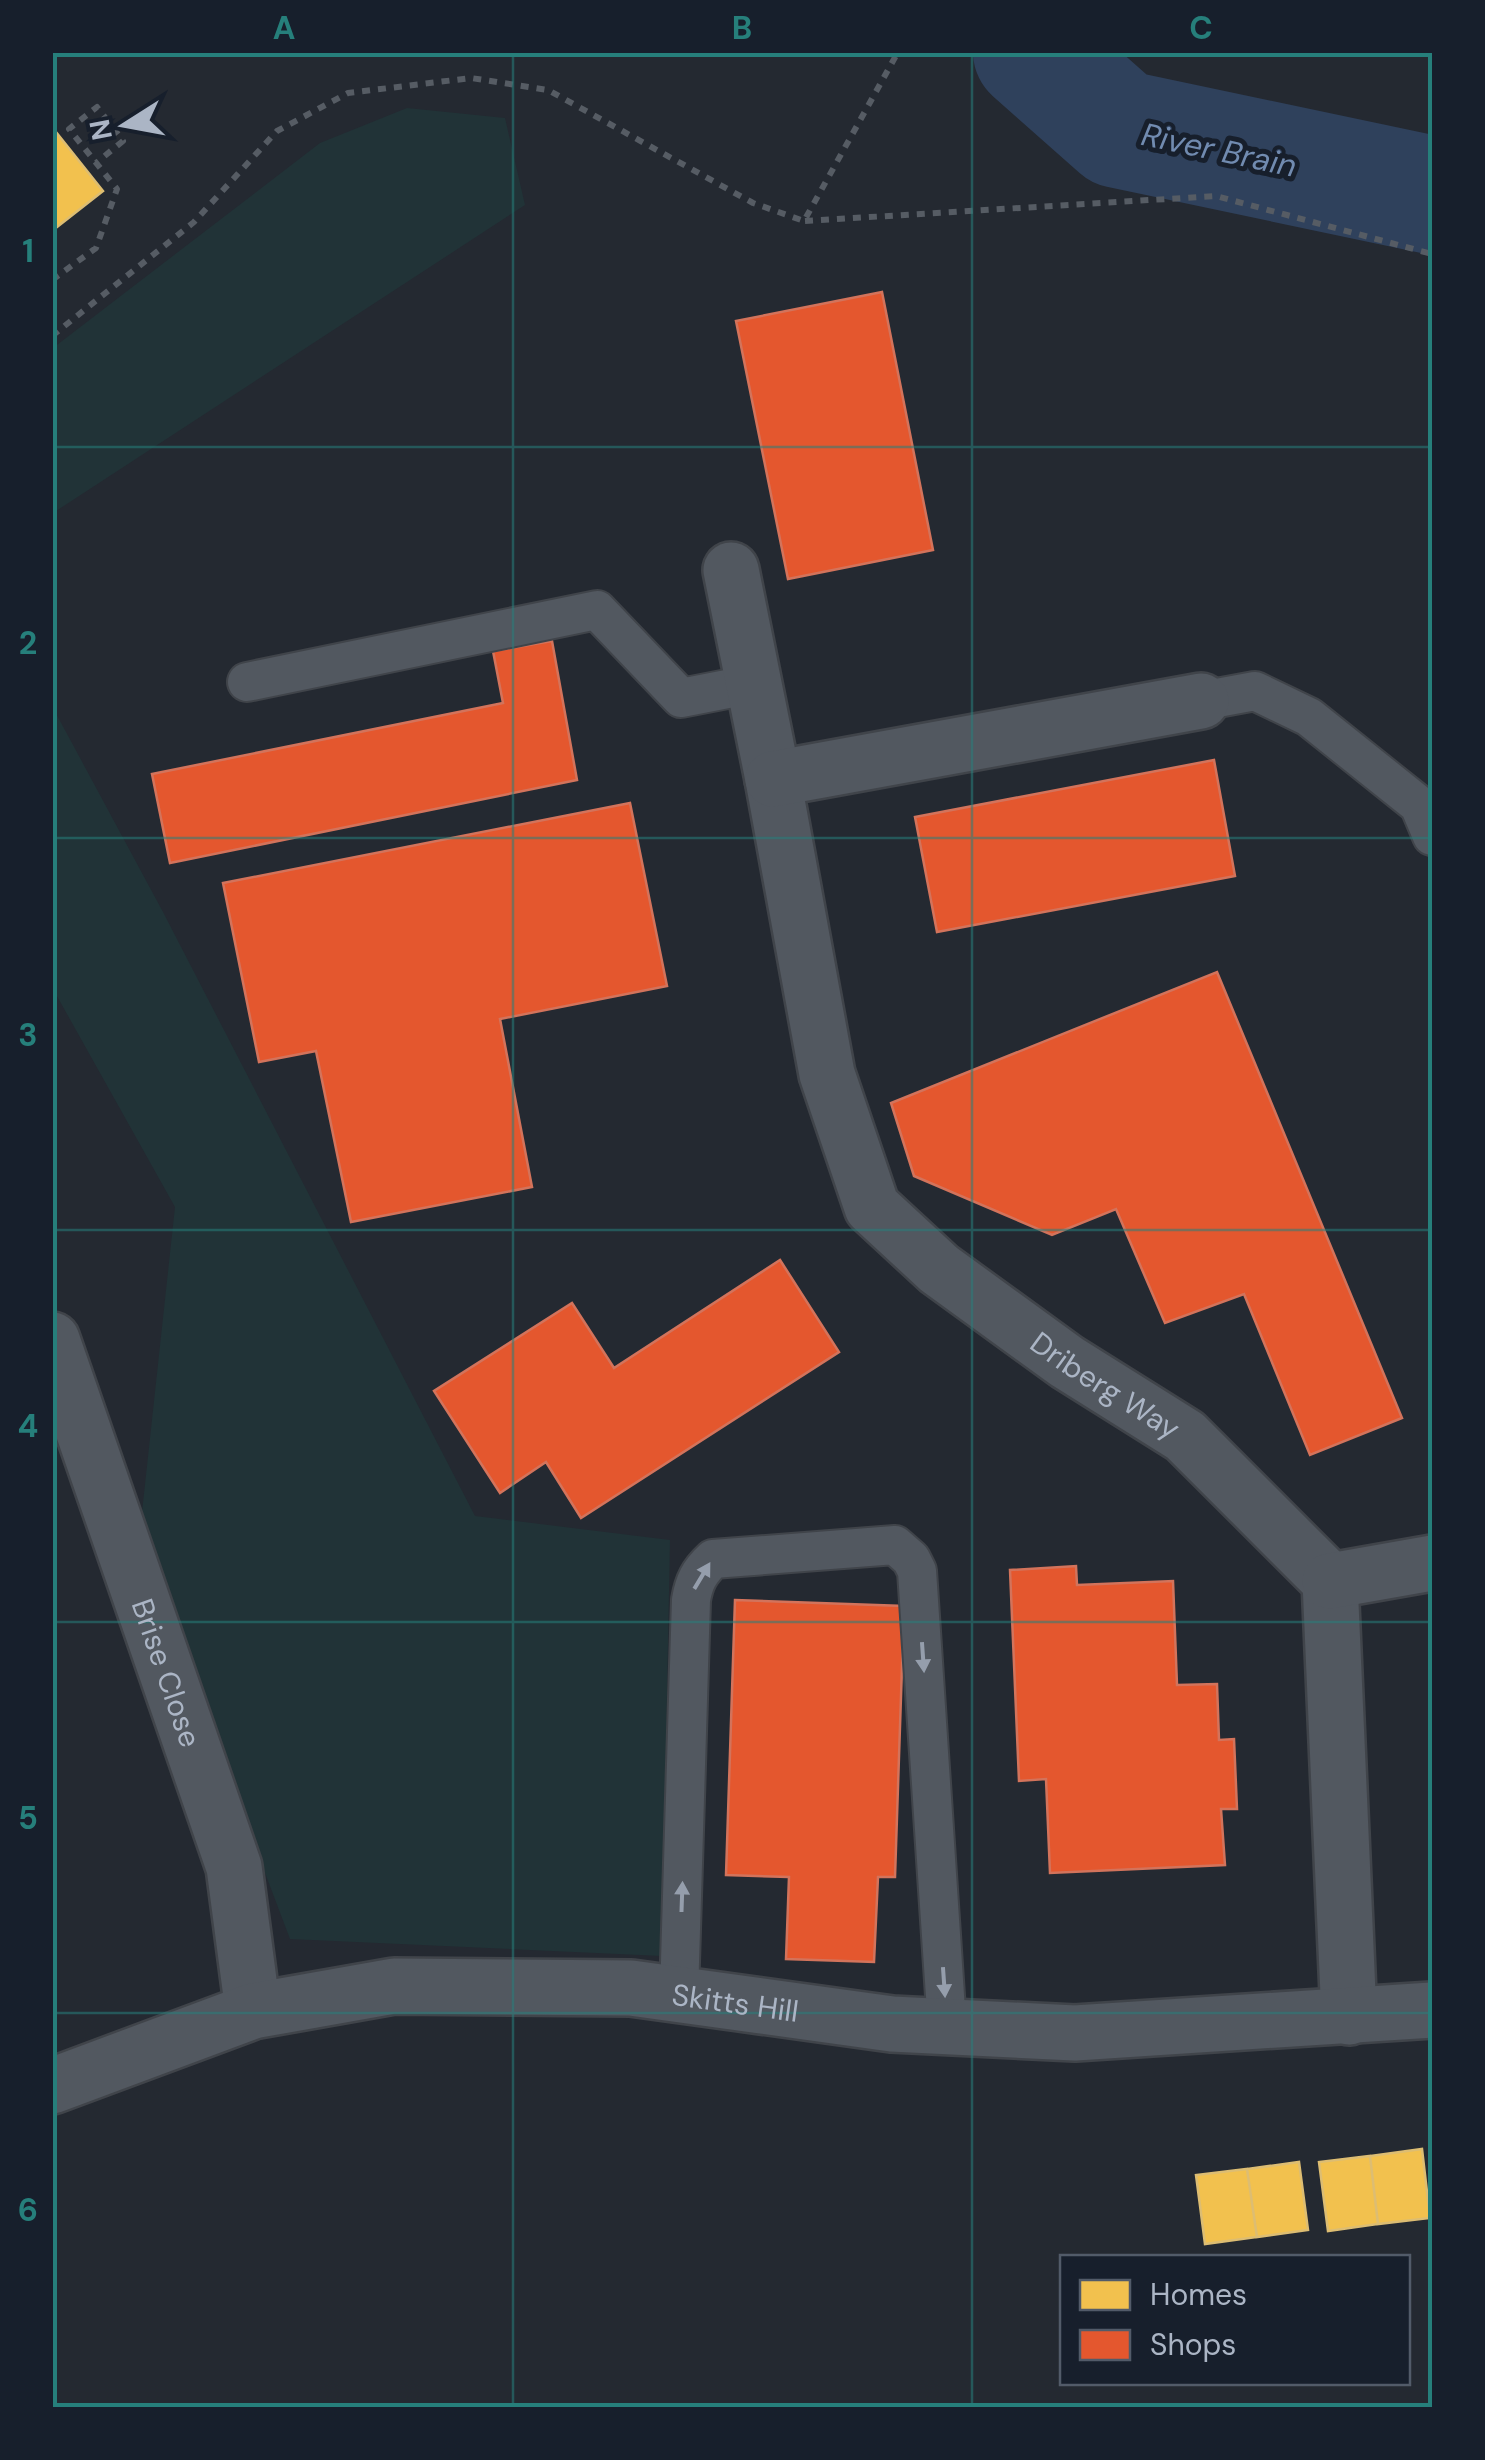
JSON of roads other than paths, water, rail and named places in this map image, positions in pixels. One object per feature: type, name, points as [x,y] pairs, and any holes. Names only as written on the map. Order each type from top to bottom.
[{"type":"street","name":"Driberg Way","points":[[731,570],[827,1074],[872,1207],[939,1269],[1003,1316],[1067,1362],[1186,1436],[1330,1581]]},
{"type":"street","points":[[773,779],[1201,701]]},
{"type":"street","name":"Brise Close","points":[[52,1340],[234,1867],[252,2011]]},
{"type":"street","points":[[1349,2017],[1330,1581],[1432,1563]]},
{"type":"street","name":"Skitts Hill","points":[[52,2086],[252,2011],[394,1986],[631,1988],[892,2024],[1076,2033],[1432,2010]]},
{"type":"lane","points":[[247,682],[597,610],[681,698],[754,684]]},
{"type":"lane","points":[[1201,701],[1256,691],[1309,717],[1420,805],[1432,836]]},
{"type":"lane","points":[[679,1995],[694,1582],[713,1559],[895,1545],[911,1559],[917,1571],[947,2026]]},
{"type":"waterway","name":"River Brain","points":[[1032,52],[1119,129],[1432,195]]}]
